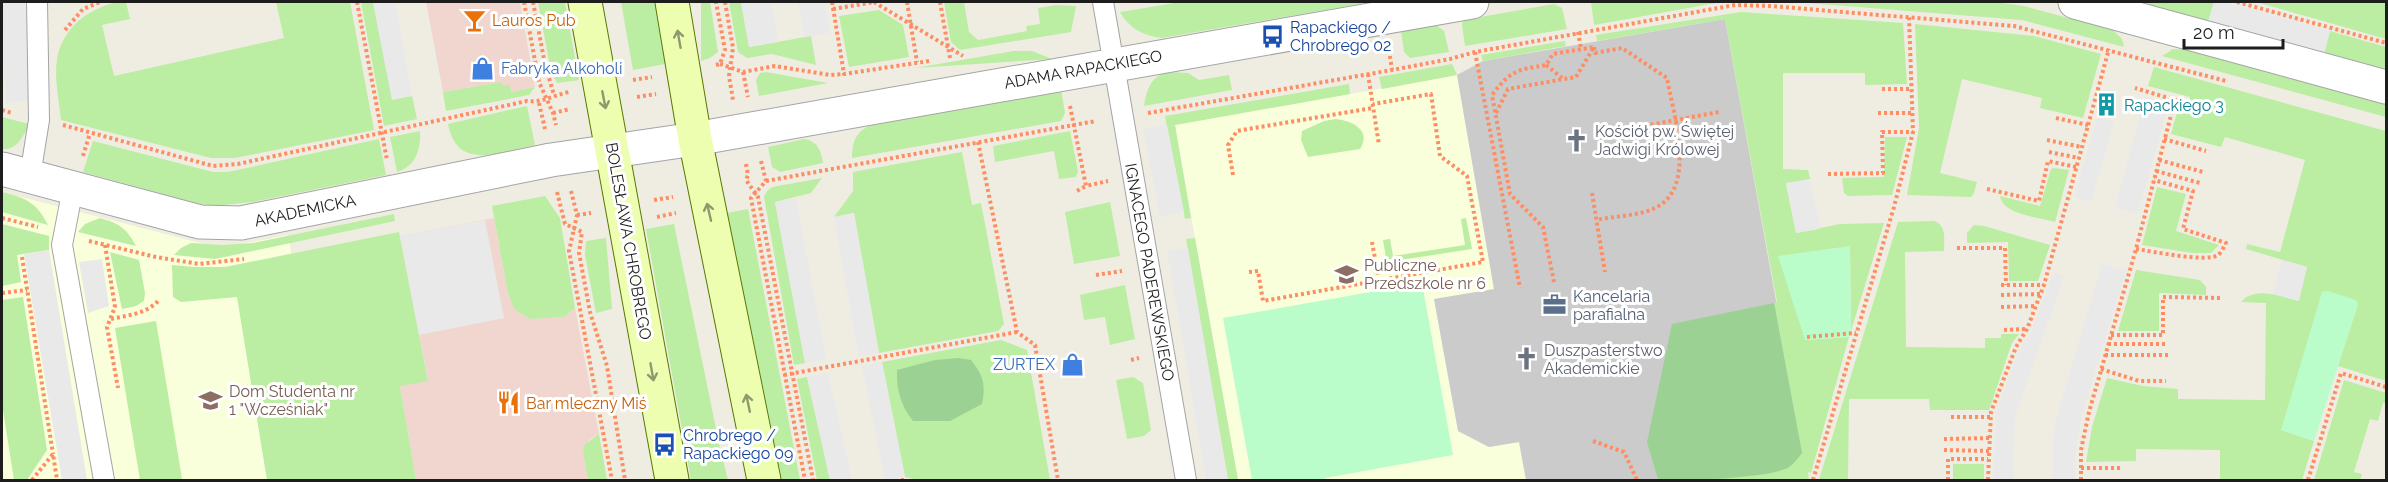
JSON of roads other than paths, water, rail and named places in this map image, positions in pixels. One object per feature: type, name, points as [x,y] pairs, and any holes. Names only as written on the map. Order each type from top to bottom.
[{"type":"street","name":"BOLESŁAWA CHROBREGO","points":[[585,2],[672,480]]},
{"type":"street","points":[[672,2],[695,139],[764,480]]},
{"type":"street","name":"ADAMA RAPACKIEGO","points":[[612,150],[695,139],[1436,4],[1472,2]]},
{"type":"street","points":[[2075,2],[2108,5],[2386,87]]},
{"type":"street","points":[[688,88],[699,108],[721,121],[744,129]]},
{"type":"street","name":"AKADEMICKA","points":[[16,172],[200,222],[231,224],[612,150]]},
{"type":"lane","points":[[16,172],[39,120],[37,2]]},
{"type":"lane","name":"IGNACEGO PADEREWSKIEGO","points":[[1103,2],[1186,480]]},
{"type":"lane","points":[[74,188],[62,245],[104,480]]},
{"type":"place","name":"Lauros Pub","points":[[474,20]]},
{"type":"place","name":"Rapackiego / Chrobrego 02","points":[[1272,36]]},
{"type":"place","name":"Fabryka Alkoholi","points":[[483,68]]},
{"type":"place","name":"Rapackiego 3","points":[[2106,105]]},
{"type":"place","name":"Kościół pw. Świętej Jadwigi Królowej","points":[[1577,140]]},
{"type":"place","name":"Publiczne Przedszkole nr 6","points":[[1346,274]]},
{"type":"place","name":"Kancelaria parafialna","points":[[1555,305]]},
{"type":"place","name":"Duszpasterstwo Akademickie","points":[[1526,359]]},
{"type":"place","name":"ZURTEX","points":[[1073,364]]},
{"type":"place","name":"Dom Studenta nr 1 \"Wcześniak\"","points":[[211,400]]},
{"type":"place","name":"Bar mleczny Miś","points":[[508,403]]},
{"type":"place","name":"Chrobrego / Rapackiego 09","points":[[665,444]]}]
